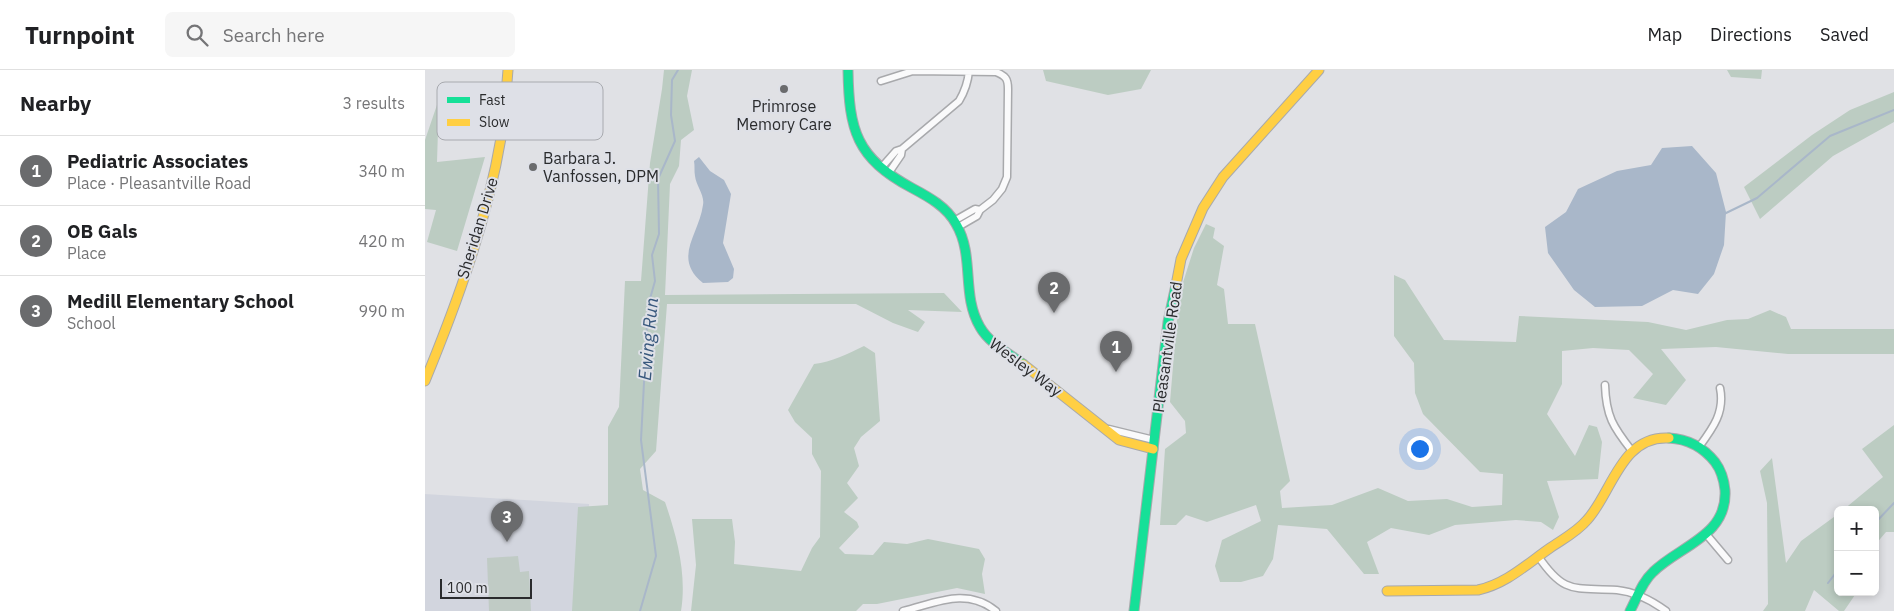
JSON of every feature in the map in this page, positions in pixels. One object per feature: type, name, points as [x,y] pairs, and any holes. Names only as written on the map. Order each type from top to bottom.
[{"type":"street","name":"Wesley Way","points":[[848,70],[849,110],[855,134],[864,151],[884,171],[930,198],[944,209],[956,224],[968,253],[970,303],[975,320],[981,331],[1119,440],[1153,445]]},
{"type":"street","name":"Pleasantville Road","points":[[1134,611],[1172,295],[1181,259],[1195,224],[1223,177],[1319,70]]},
{"type":"street","points":[[881,81],[913,71],[969,71],[996,72],[1003,75],[1008,82],[1007,177],[1002,189],[993,200],[979,210],[975,209],[956,224]]},
{"type":"street","points":[[884,171],[896,151],[903,149],[959,101],[964,94],[968,82],[969,71]]},
{"type":"street","name":"Sheridan Drive","points":[[425,381],[483,218],[500,140]]},
{"type":"street","points":[[1605,385],[1606,407],[1610,422],[1632,451]]},
{"type":"street","points":[[1699,447],[1720,412],[1722,403],[1719,388]]},
{"type":"street","points":[[1387,591],[1477,590],[1501,581],[1577,529],[1588,519],[1620,465],[1632,451],[1645,443],[1667,437],[1681,440],[1699,447],[1718,463],[1725,484],[1724,506],[1721,514],[1706,534],[1654,571],[1643,585],[1630,611]]},
{"type":"street","points":[[1706,534],[1729,560]]},
{"type":"street","points":[[1538,556],[1555,579],[1569,586],[1583,590],[1618,590],[1638,594],[1653,601],[1666,611]]},
{"type":"street","points":[[903,611],[962,597],[981,601],[996,611]]},
{"type":"shaded area","points":[[664,70],[692,70],[687,96],[694,130],[681,140],[679,166],[670,184],[665,295],[944,293],[962,312],[908,310],[925,322],[918,332],[893,323],[856,304],[667,304],[656,451],[640,469],[643,490],[665,502],[673,529],[682,569],[683,597],[681,611],[572,611],[578,507],[608,505],[608,427],[619,407],[625,281],[641,281],[650,163]]},
{"type":"shaded area","points":[[1043,70],[1151,70],[1141,89],[1108,95],[1046,81]]},
{"type":"shaded area","points":[[1727,70],[1762,70],[1761,79],[1731,77]]},
{"type":"shaded area","points":[[1894,92],[1894,122],[1833,156],[1760,219],[1744,187],[1812,135],[1850,110]]},
{"type":"shaded area","points":[[437,105],[437,162],[485,157],[457,251],[427,242],[436,210],[425,209],[425,140]]},
{"type":"shaded area","points":[[1206,224],[1215,228],[1213,238],[1224,246],[1217,285],[1224,289],[1228,324],[1255,324],[1290,481],[1280,491],[1282,508],[1332,505],[1378,488],[1408,501],[1447,499],[1472,507],[1502,505],[1503,474],[1480,472],[1423,414],[1415,393],[1414,363],[1394,336],[1394,275],[1405,280],[1444,340],[1516,342],[1519,316],[1648,322],[1686,330],[1727,320],[1748,319],[1770,310],[1786,317],[1791,329],[1894,329],[1894,354],[1788,354],[1716,347],[1661,349],[1686,380],[1666,405],[1633,398],[1653,374],[1629,350],[1593,348],[1562,351],[1562,384],[1547,414],[1575,456],[1589,425],[1597,427],[1602,442],[1598,479],[1547,481],[1559,517],[1553,530],[1541,522],[1516,520],[1455,525],[1429,535],[1391,528],[1367,542],[1379,574],[1364,574],[1327,529],[1278,525],[1273,559],[1263,576],[1241,582],[1220,582],[1215,566],[1222,540],[1261,521],[1256,505],[1207,522],[1186,515],[1176,525],[1160,525],[1165,449],[1186,433],[1185,421],[1170,402],[1179,295],[1194,248]]},
{"type":"shaded area","points":[[864,346],[875,353],[880,421],[861,437],[854,448],[859,466],[847,483],[858,498],[844,512],[857,522],[859,527],[839,548],[845,554],[873,555],[884,542],[907,544],[928,539],[979,549],[985,559],[982,574],[985,594],[957,588],[877,604],[863,604],[856,611],[691,611],[696,565],[692,519],[732,519],[735,542],[734,564],[801,571],[812,548],[820,537],[821,471],[812,454],[812,438],[795,422],[788,410],[814,364],[833,360]]},
{"type":"shaded area","points":[[1894,425],[1894,532],[1886,532],[1879,540],[1879,506],[1848,506],[1883,477],[1862,449]]},
{"type":"shaded area","points":[[1772,458],[1786,563],[1801,541],[1834,517],[1834,596],[1854,596],[1844,611],[1839,611],[1814,590],[1805,611],[1763,611],[1768,604],[1767,503],[1760,471]]},
{"type":"shaded area","points":[[425,494],[589,504],[589,579],[579,611],[425,611]]},
{"type":"shaded area","points":[[518,556],[520,572],[529,571],[531,611],[489,611],[487,558]]},
{"type":"water","points":[[1692,146],[1716,173],[1726,212],[1724,245],[1714,274],[1698,294],[1673,290],[1642,306],[1595,307],[1574,290],[1548,253],[1545,227],[1566,212],[1578,189],[1617,171],[1651,165],[1662,148]]},
{"type":"water","points":[[699,157],[710,171],[724,180],[731,194],[723,243],[734,269],[733,278],[728,282],[703,283],[694,274],[689,264],[690,246],[703,205],[703,198],[695,174],[694,161]]},
{"type":"waterway","name":"Ewing Run","points":[[640,611],[656,556],[641,440],[648,306],[655,281],[652,255],[659,234],[658,179],[675,141],[671,115],[672,80],[678,70]]},
{"type":"waterway","points":[[1724,214],[1757,198],[1830,136],[1894,110]]},
{"type":"waterway","points":[[1879,519],[1894,503]]},
{"type":"waterway","points":[[1828,583],[1834,575]]},
{"type":"traffic: fast","points":[[848,70],[851,110],[859,140],[867,153],[893,177],[925,195],[948,212],[962,236],[974,315],[984,333],[1005,352],[1023,364]]},
{"type":"traffic: fast","points":[[1134,611],[1168,322],[1176,285]]},
{"type":"traffic: fast","points":[[1630,611],[1649,576],[1710,529],[1719,519],[1724,506],[1724,483],[1721,472],[1715,462],[1695,445],[1683,440],[1669,438]]},
{"type":"traffic: slow","points":[[507,82],[508,70]]},
{"type":"traffic: slow","points":[[1176,285],[1181,259],[1203,208],[1223,177],[1319,70]]},
{"type":"traffic: slow","points":[[425,381],[470,261],[488,200],[500,140]]},
{"type":"traffic: slow","points":[[1023,364],[1119,440],[1153,449]]},
{"type":"traffic: slow","points":[[1387,591],[1478,590],[1498,583],[1524,567],[1583,524],[1596,509],[1619,468],[1639,446],[1653,440],[1669,438]]},
{"type":"place","name":"Primrose Memory Care","points":[[784,89]]},
{"type":"place","name":"Barbara J. Vanfossen, DPM","points":[[533,167]]},
{"type":"place","name":"OB Gals","points":[[1054,313]]},
{"type":"place","name":"Pediatric Associates","points":[[1116,372]]},
{"type":"place","name":"Medill Elementary School","points":[[507,542]]}]
